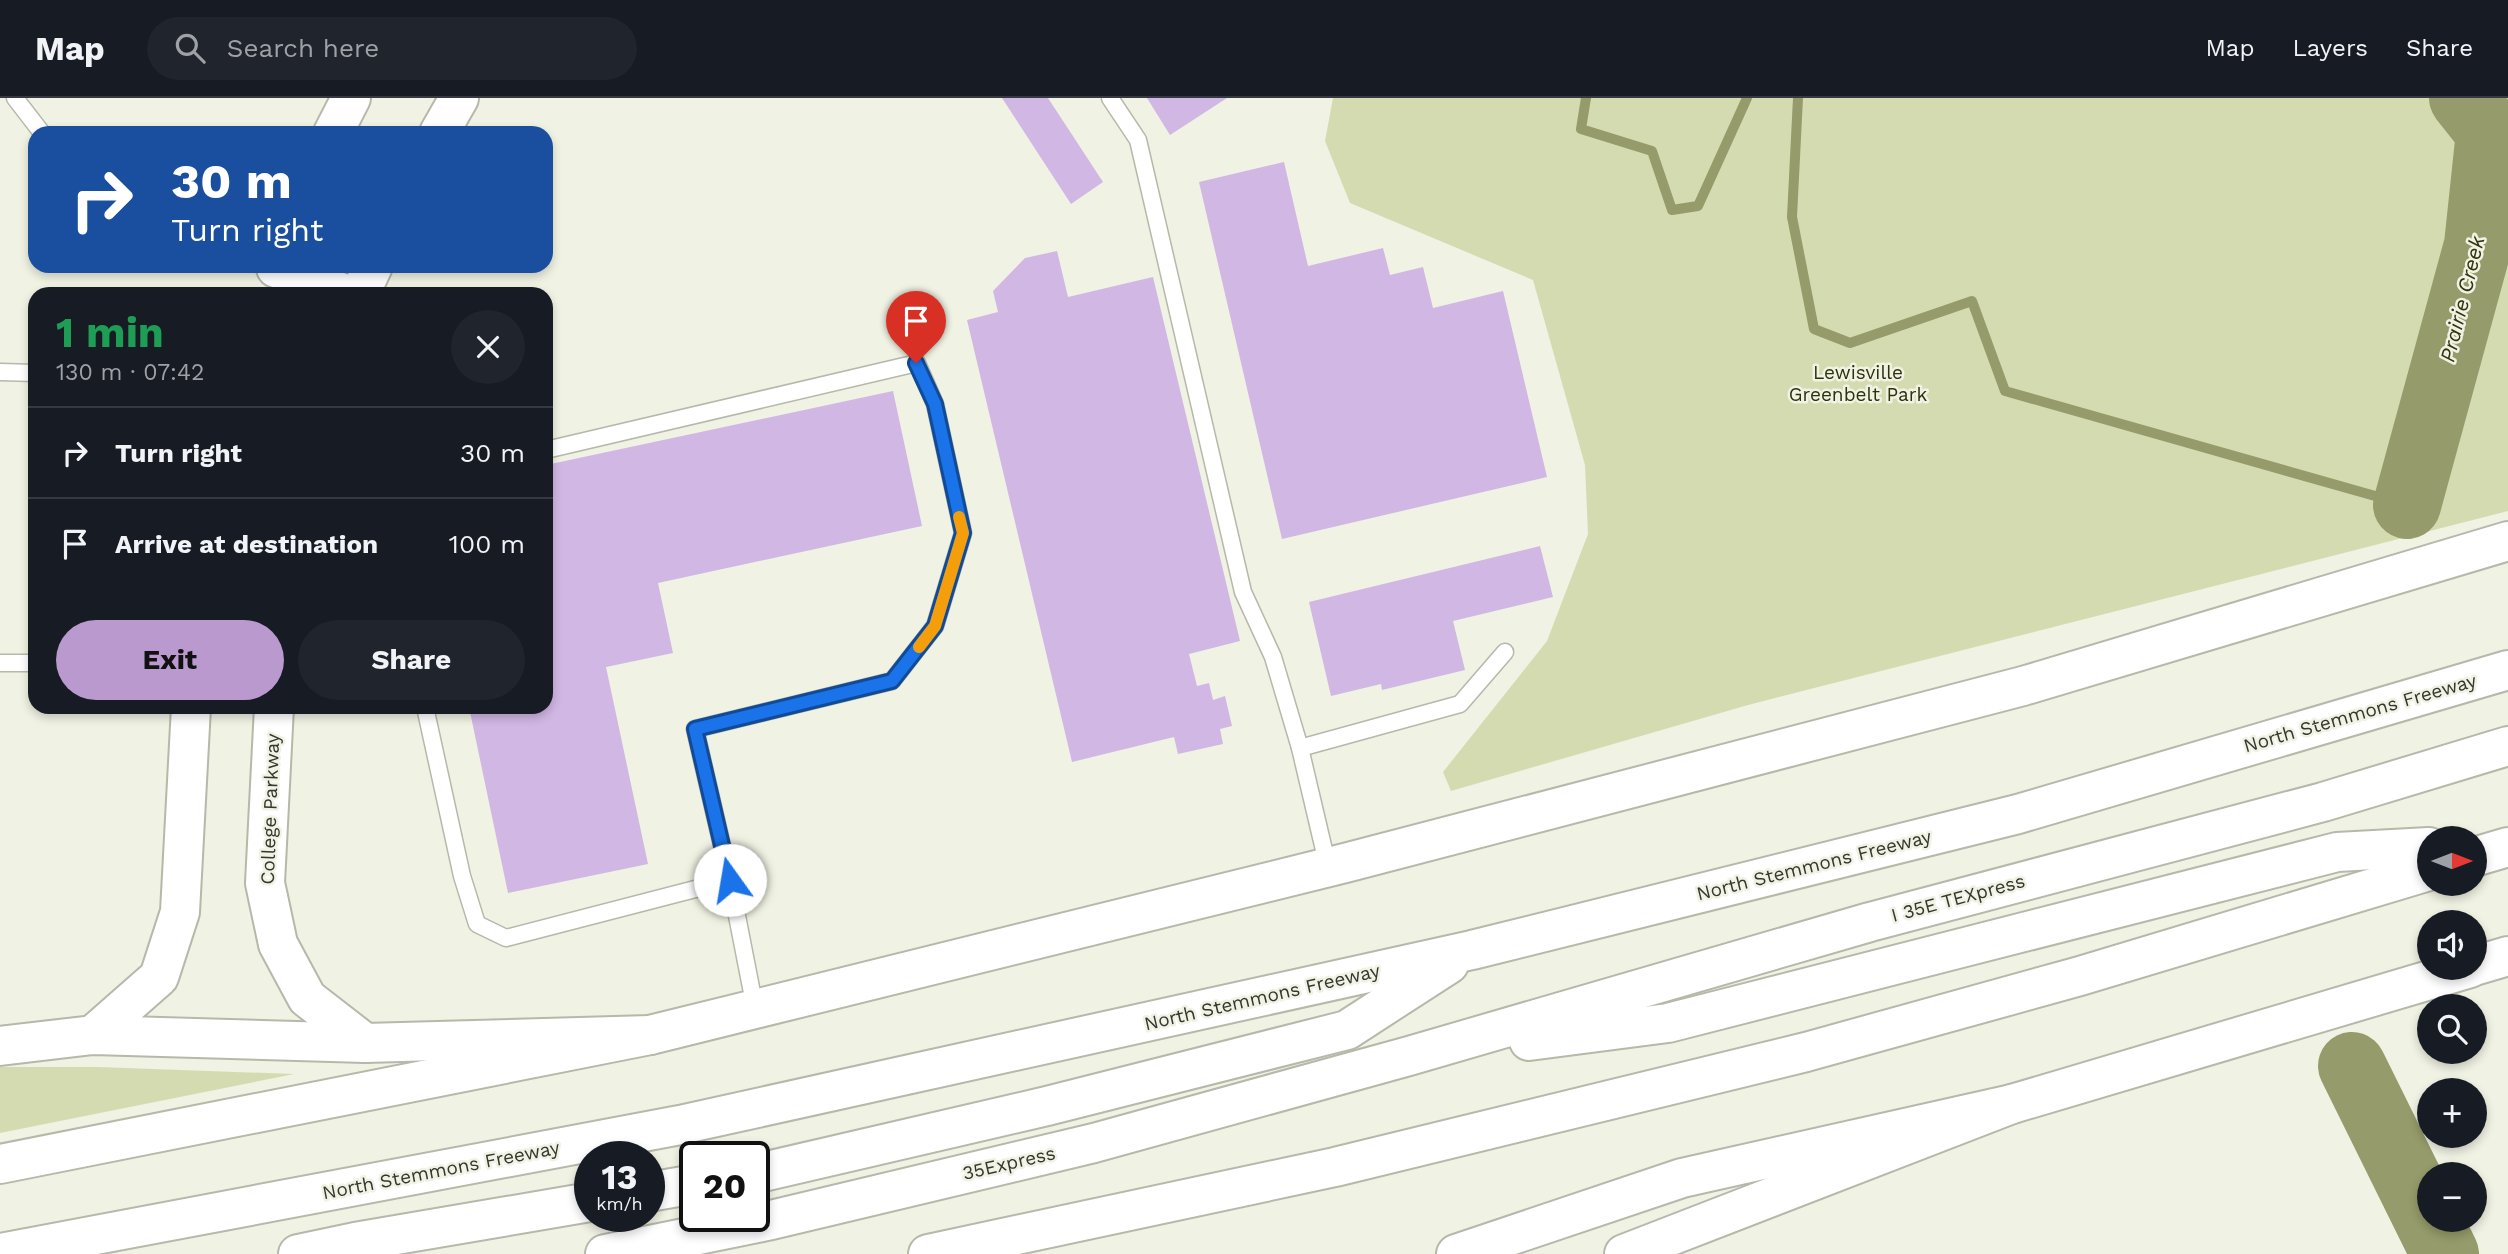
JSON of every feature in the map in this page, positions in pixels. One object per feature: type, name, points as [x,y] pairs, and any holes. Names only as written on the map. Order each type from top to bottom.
[{"type":"main road","points":[[337,126],[351,98]]},
{"type":"main road","points":[[443,126],[459,98]]},
{"type":"main road","points":[[273,274],[320,287]]},
{"type":"main road","points":[[0,1164],[650,1035],[1328,867],[2024,686],[2508,541]]},
{"type":"main road","name":"North Stemmons Freeway","points":[[0,1253],[680,1125],[1472,950],[2018,814],[2508,670]]},
{"type":"main road","points":[[93,1035],[159,977],[180,912],[191,714]]},
{"type":"main road","name":"College Parkway","points":[[274,714],[265,883],[278,944],[307,998],[365,1043]]},
{"type":"main road","name":"I 35E TEXpress","points":[[1409,1056],[1870,922],[2323,802],[2508,746]]},
{"type":"main road","points":[[2487,844],[2508,844]]},
{"type":"main road","points":[[2487,852],[2508,844]]},
{"type":"main road","points":[[1409,1056],[1668,1023],[2337,852],[2417,848]]},
{"type":"main road","points":[[928,1254],[1335,1167],[1806,1052],[2080,976],[2417,875]]},
{"type":"main road","points":[[770,1170],[1047,1107],[1347,1030],[1472,950]]},
{"type":"main road","points":[[2487,962],[2508,956]]},
{"type":"main road","points":[[1456,1254],[1682,1178],[2012,1104],[2428,980]]},
{"type":"main road","points":[[0,1046],[93,1035],[365,1043],[650,1035]]},
{"type":"main road","name":"35Express","points":[[605,1254],[766,1221],[1094,1143],[1409,1056]]},
{"type":"main road","points":[[1623,1254],[2012,1104]]},
{"type":"main road","points":[[298,1254],[574,1205]]},
{"type":"lane","points":[[15,98],[37,126]]},
{"type":"lane","points":[[1110,98],[1138,140],[1243,592],[1273,657],[1300,748],[1328,867]]},
{"type":"lane","points":[[553,448],[916,363],[935,404],[963,533],[935,626],[892,681],[695,729],[730,880],[755,1008]]},
{"type":"lane","points":[[0,372],[28,373]]},
{"type":"lane","points":[[1300,748],[1460,704],[1505,652]]},
{"type":"lane","points":[[0,663],[28,663]]},
{"type":"lane","points":[[427,714],[462,876],[477,924],[506,938],[730,880]]},
{"type":"green space","name":"Lewisville Greenbelt Park","points":[[1333,98],[2508,98],[2508,511],[1748,705],[1451,791],[1443,772],[1547,641],[1588,534],[1585,465],[1533,280],[1350,203],[1325,141]]},
{"type":"green space","points":[[0,1067],[98,1067],[294,1074],[0,1133]]},
{"type":"building","points":[[1002,98],[1048,98],[1103,182],[1071,204]]},
{"type":"building","points":[[1147,98],[1227,98],[1170,135]]},
{"type":"building","points":[[1284,162],[1308,266],[1383,248],[1390,275],[1423,267],[1433,308],[1503,291],[1547,477],[1282,539],[1199,182]]},
{"type":"building","points":[[1057,251],[1068,297],[1153,277],[1240,641],[1189,654],[1197,686],[1209,683],[1213,700],[1225,696],[1232,726],[1220,729],[1223,744],[1178,754],[1174,737],[1072,762],[967,320],[998,312],[993,291],[1025,258]]},
{"type":"building","points":[[893,391],[922,526],[658,583],[673,653],[606,667],[648,864],[508,893],[470,714],[553,714],[553,464]]},
{"type":"building","points":[[1540,546],[1553,597],[1453,621],[1465,670],[1382,690],[1381,684],[1331,696],[1309,602]]},
{"type":"waterway","points":[[1586,98],[1581,129],[1652,151],[1672,210],[1698,206],[1747,98]]},
{"type":"waterway","points":[[1798,98],[1792,217],[1814,329],[1850,343],[1972,301],[2005,391],[2407,505]]},
{"type":"waterway","name":"Prairie Creek","points":[[2407,505],[2478,245],[2490,132],[2463,98]]},
{"type":"waterway","name":"Prairie Creek","points":[[2352,1066],[2445,1254]]},
{"type":"slow traffic","points":[[919,647],[935,626],[963,533],[959,517]]},
{"type":"route","points":[[730,880],[695,729],[892,681],[935,626],[963,533],[935,404],[916,363]]}]
